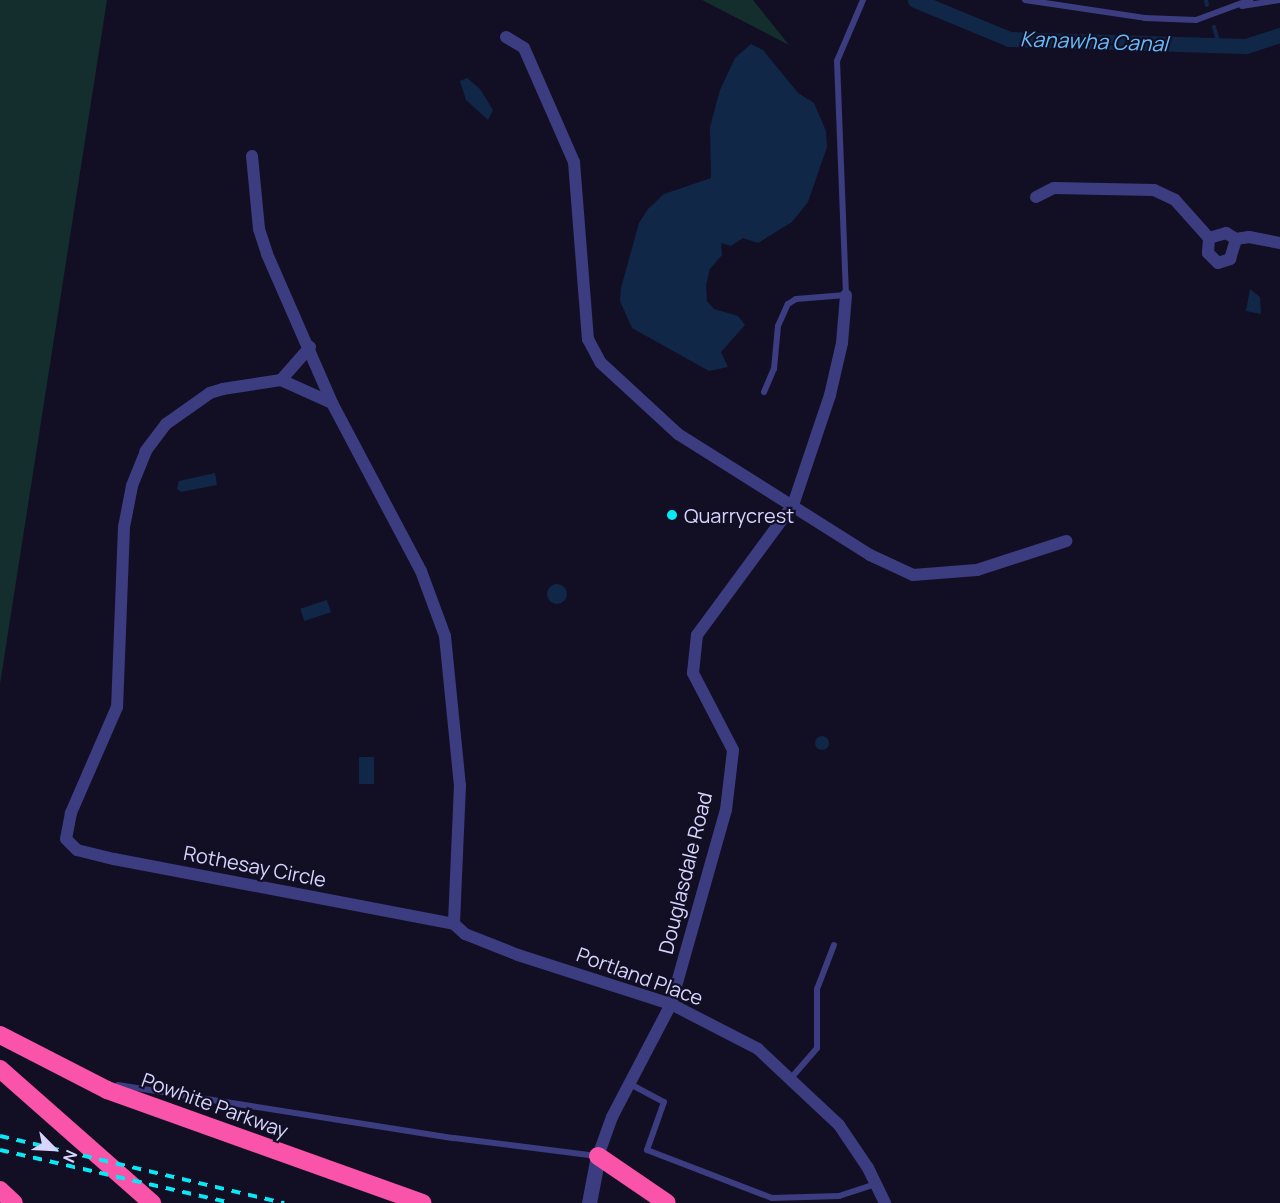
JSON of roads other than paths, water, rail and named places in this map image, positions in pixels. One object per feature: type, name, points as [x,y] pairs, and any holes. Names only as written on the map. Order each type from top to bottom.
[{"type":"highway","name":"Powhite Parkway","points":[[0,1035],[107,1090],[422,1203]]},
{"type":"highway","points":[[0,1069],[152,1203]]},
{"type":"highway","points":[[598,1155],[667,1203]]},
{"type":"highway","points":[[0,1190],[14,1203]]},
{"type":"street","points":[[506,37],[524,48],[574,162],[584,323],[594,352],[678,434],[870,555],[913,575],[977,570],[1066,540]]},
{"type":"street","points":[[252,156],[259,229],[332,403],[421,571],[445,636],[460,785],[454,924]]},
{"type":"street","points":[[1036,198],[1054,188],[1154,190],[1175,200],[1209,238],[1208,253],[1220,264],[1230,259],[1236,240]]},
{"type":"street","points":[[1209,238],[1226,232],[1236,240]]},
{"type":"street","points":[[1236,240],[1249,237],[1280,243]]},
{"type":"street","name":"Douglasdale Road","points":[[589,1202],[598,1155],[629,1084],[671,1004],[726,810],[733,750],[693,673],[697,636],[793,505],[830,395],[842,343],[846,295]]},
{"type":"street","points":[[310,347],[281,380],[332,403]]},
{"type":"street","name":"Rothesay Circle","points":[[281,380],[210,393],[166,424],[146,451],[132,486],[124,527],[117,707],[71,813],[66,839],[77,850],[114,860],[454,924]]},
{"type":"street","name":"Portland Place","points":[[454,924],[465,934],[518,955],[671,1004],[735,1034],[792,1077],[839,1125],[876,1184],[885,1203]]},
{"type":"lane","points":[[1025,0],[1145,18],[1196,20],[1239,7],[1280,0]]},
{"type":"lane","points":[[1239,7],[1250,0]]},
{"type":"lane","points":[[764,392],[774,369],[778,326],[788,304],[796,299],[846,295],[837,61],[862,3]]},
{"type":"lane","points":[[792,1077],[817,1048],[817,989],[834,945]]},
{"type":"lane","points":[[72,1073],[160,1094],[579,1156],[598,1155]]},
{"type":"lane","points":[[629,1084],[664,1102],[647,1150],[772,1198],[839,1197],[876,1184]]},
{"type":"water","points":[[751,44],[763,50],[798,93],[814,103],[826,131],[827,147],[808,202],[792,222],[758,243],[743,238],[731,246],[721,243],[722,255],[710,269],[706,285],[707,301],[714,309],[738,316],[745,325],[721,352],[728,367],[709,371],[632,328],[620,301],[621,288],[639,223],[648,209],[664,194],[711,178],[710,127],[720,90],[735,58]]},
{"type":"water","points":[[467,78],[480,89],[493,110],[488,120],[466,100],[460,81]]},
{"type":"water","points":[[1250,289],[1260,297],[1261,314],[1246,311]]},
{"type":"water","points":[[215,473],[217,485],[181,492],[177,489],[179,481]]},
{"type":"water","points":[[557,584],[564,587],[567,594],[564,601],[557,604],[550,601],[547,594],[550,587]]},
{"type":"water","points":[[327,600],[331,612],[304,621],[300,609]]},
{"type":"water","points":[[822,736],[827,738],[829,743],[827,748],[822,750],[817,748],[815,743],[817,738]]},
{"type":"water","points":[[359,757],[374,757],[374,784],[359,784]]},
{"type":"waterway","name":"Kanawha Canal","points":[[915,0],[1009,39],[1246,46],[1280,35]]},
{"type":"waterway","points":[[1206,0],[1207,5]]},
{"type":"waterway","points":[[1214,27],[1219,45]]},
{"type":"railway","points":[[0,1136],[284,1203]]},
{"type":"railway","points":[[0,1150],[231,1203]]},
{"type":"place","name":"Quarrycrest","points":[[672,515]]}]
